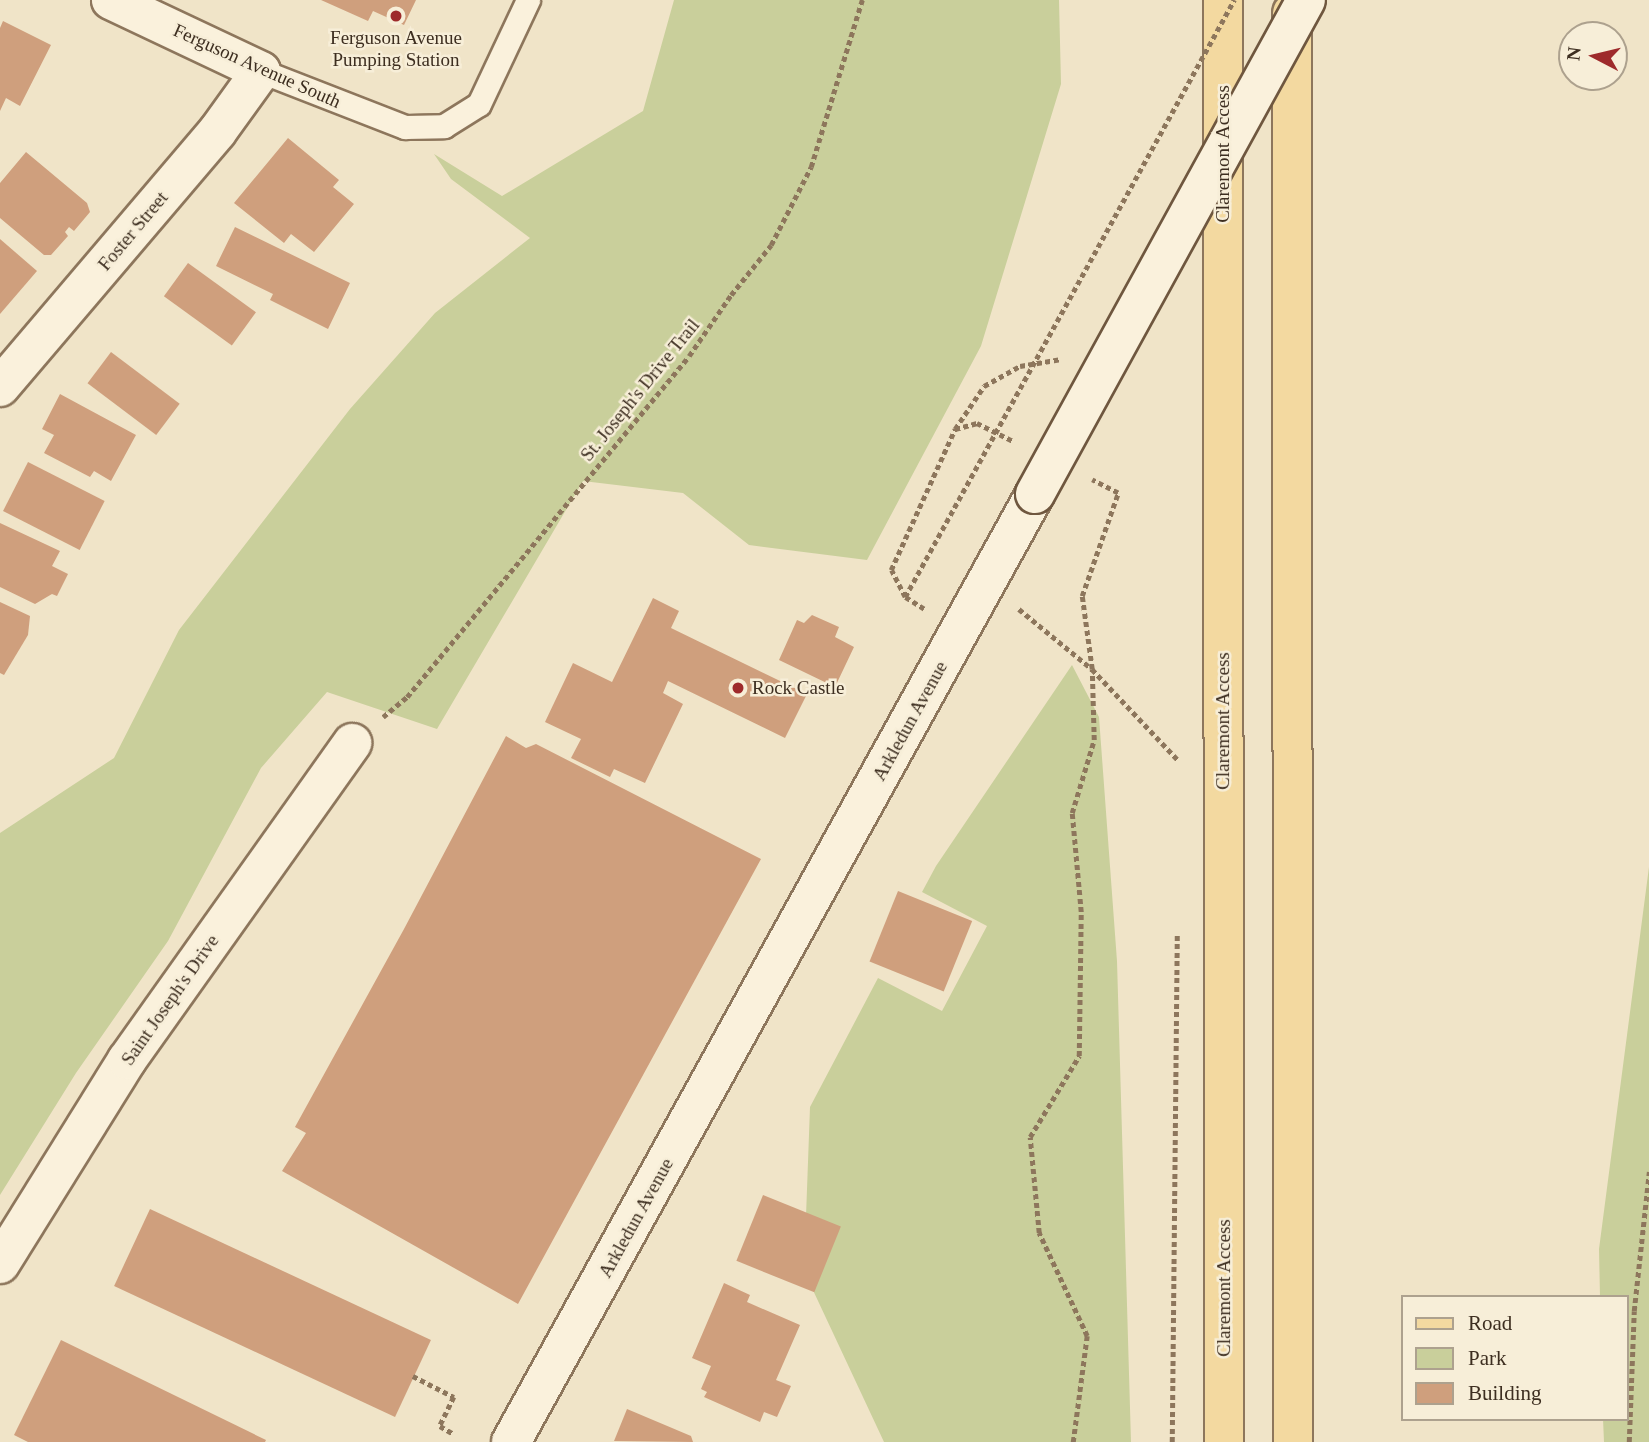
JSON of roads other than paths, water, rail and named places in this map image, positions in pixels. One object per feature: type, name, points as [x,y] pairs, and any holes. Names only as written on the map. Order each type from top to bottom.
[{"type":"main road","name":"Ferguson Avenue South","points":[[111,0],[261,71]]},
{"type":"main road","name":"Claremont Access","points":[[1223,0],[1224,1442]]},
{"type":"main road","points":[[1292,0],[1293,1442]]},
{"type":"main road","name":"Arkledun Avenue","points":[[512,1442],[1306,0]]},
{"type":"main road","name":"Foster Street","points":[[0,387],[217,132],[261,71]]},
{"type":"main road","name":"Saint Joseph's Drive","points":[[0,1264],[127,1060],[352,743]]},
{"type":"lane","name":"Ferguson Avenue South","points":[[261,71],[405,127],[444,126],[480,104],[528,0]]},
{"type":"place","name":"Ferguson Avenue Pumping Station","points":[[396,16]]},
{"type":"place","name":"Rock Castle","points":[[738,688]]}]
